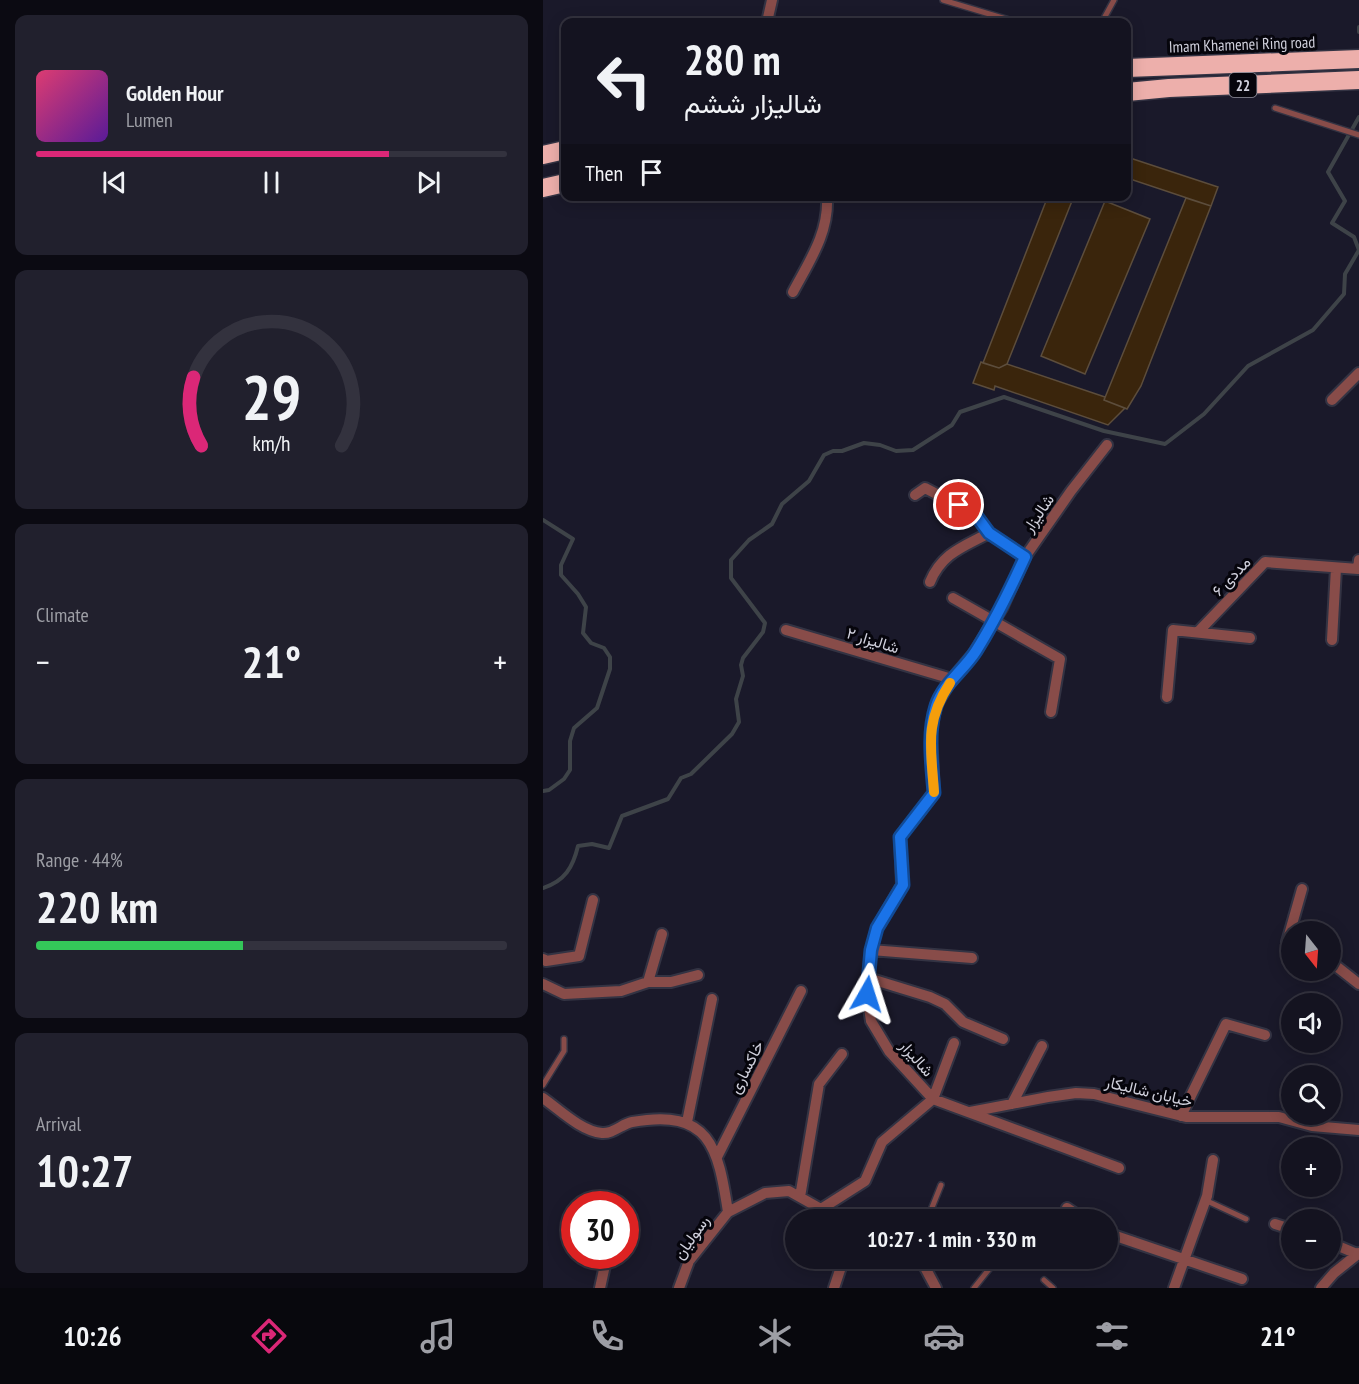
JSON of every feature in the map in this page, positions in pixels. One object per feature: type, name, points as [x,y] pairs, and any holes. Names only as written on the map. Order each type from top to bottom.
[{"type":"highway","name":"Imam Khamenei Ring road","points":[[1131,68],[1359,59]]},
{"type":"highway","name":"22","points":[[1131,92],[1359,80]]},
{"type":"highway","points":[[543,155],[561,151]]},
{"type":"highway","points":[[543,188],[561,184]]},
{"type":"street","points":[[768,18],[772,0]]},
{"type":"street","points":[[793,292],[818,245],[828,215],[827,201]]},
{"type":"street","points":[[1332,400],[1359,373]]},
{"type":"street","name":"شالیزار","points":[[821,1209],[865,1181],[882,1142],[933,1099],[889,1051],[871,1021],[867,994],[871,950],[877,928],[903,885],[900,837],[934,793],[931,731],[936,705],[993,623],[1025,557],[1071,490],[1107,445]]},
{"type":"street","points":[[915,495],[925,488],[975,514],[989,533],[1025,557]]},
{"type":"street","points":[[930,582],[935,569],[946,556],[989,533]]},
{"type":"street","name":"مددی ۶","points":[[1198,632],[1265,562],[1358,570],[1359,560]]},
{"type":"street","points":[[1332,640],[1336,568]]},
{"type":"street","points":[[953,598],[993,623],[1060,659],[1051,712]]},
{"type":"street","name":"شالیزار ۲","points":[[786,630],[952,679]]},
{"type":"street","points":[[1167,697],[1173,630],[1249,638]]},
{"type":"street","points":[[1293,921],[1302,889]]},
{"type":"street","points":[[544,963],[579,956],[593,900]]},
{"type":"street","points":[[648,982],[662,934]]},
{"type":"street","points":[[871,950],[972,958]]},
{"type":"street","points":[[1341,970],[1359,984]]},
{"type":"street","points":[[543,984],[564,994],[621,991],[648,982],[671,982],[698,975]]},
{"type":"street","points":[[868,978],[930,996],[945,1004],[963,1022],[1003,1040]]},
{"type":"street","name":"خاکساری","points":[[717,1157],[801,991]]},
{"type":"street","points":[[543,1098],[585,1128],[604,1133],[630,1122],[674,1119],[687,1122],[712,999]]},
{"type":"street","points":[[1181,1116],[1226,1024],[1265,1035]]},
{"type":"street","points":[[954,1043],[933,1099],[1119,1168]]},
{"type":"street","points":[[1012,1104],[1043,1046]]},
{"type":"street","points":[[800,1197],[819,1084],[842,1054]]},
{"type":"street","name":"خیابان شالیکار","points":[[970,1112],[1076,1093],[1094,1094],[1181,1116],[1279,1117],[1312,1126],[1359,1130]]},
{"type":"street","name":"رسولیان","points":[[679,1288],[689,1261],[728,1212],[717,1157],[707,1139],[687,1122]]},
{"type":"street","points":[[1174,1288],[1205,1200],[1213,1160]]},
{"type":"street","points":[[728,1212],[765,1193],[789,1191],[821,1209]]},
{"type":"street","points":[[1275,1224],[1281,1226]]},
{"type":"street","points":[[1118,1237],[1242,1279]]},
{"type":"street","points":[[1322,1288],[1334,1273],[1358,1254],[1341,1246]]},
{"type":"street","points":[[600,1288],[604,1269]]},
{"type":"street","points":[[834,1288],[840,1269]]},
{"type":"street","points":[[926,1269],[936,1288]]},
{"type":"lane","points":[[943,0],[1003,18]]},
{"type":"lane","points":[[1104,18],[1114,0]]},
{"type":"lane","points":[[1275,108],[1357,134]]},
{"type":"lane","points":[[543,1085],[564,1051],[564,1039]]},
{"type":"lane","points":[[931,1209],[941,1185]]},
{"type":"lane","points":[[1205,1200],[1246,1219]]},
{"type":"lane","points":[[974,1288],[989,1269]]},
{"type":"lane","points":[[1044,1280],[1053,1288]]},
{"type":"building","points":[[1131,158],[1218,187],[1211,206],[1131,179]]},
{"type":"building","points":[[1186,198],[1211,206],[1141,386],[1127,409],[1104,400]]},
{"type":"building","points":[[1046,201],[1072,201],[1007,364],[999,368],[983,363]]},
{"type":"building","points":[[1105,201],[1150,219],[1085,374],[1041,356]]},
{"type":"building","points":[[981,362],[999,368],[1007,364],[1105,397],[1104,400],[1125,408],[1108,425],[995,386],[994,390],[973,383]]},
{"type":"waterway","points":[[1359,27],[1359,32]]},
{"type":"waterway","points":[[543,888],[551,885],[567,872],[578,846],[592,844],[609,848],[622,816],[668,799],[681,778],[691,774],[732,734],[739,722],[736,699],[743,676],[741,665],[743,658],[763,632],[765,623],[731,578],[731,560],[749,540],[772,524],[782,504],[809,481],[824,455],[864,443],[880,445],[896,451],[913,450],[952,425],[960,412],[1004,397],[1104,431],[1165,444],[1204,414],[1248,366],[1313,330],[1344,294],[1345,274],[1359,250],[1354,237],[1332,223],[1345,201],[1328,172],[1359,117]]},
{"type":"waterway","points":[[543,520],[573,539],[561,565],[561,575],[586,607],[583,633],[591,643],[604,648],[610,657],[610,669],[597,708],[574,728],[570,741],[570,770],[564,779],[549,790],[543,791]]},
{"type":"slow traffic","points":[[934,792],[931,731],[936,705],[950,683]]},
{"type":"route","points":[[867,994],[871,950],[877,928],[903,885],[900,837],[934,793],[931,731],[936,705],[952,679],[974,653],[1002,608],[1025,557],[989,533],[975,514],[959,505]]}]
